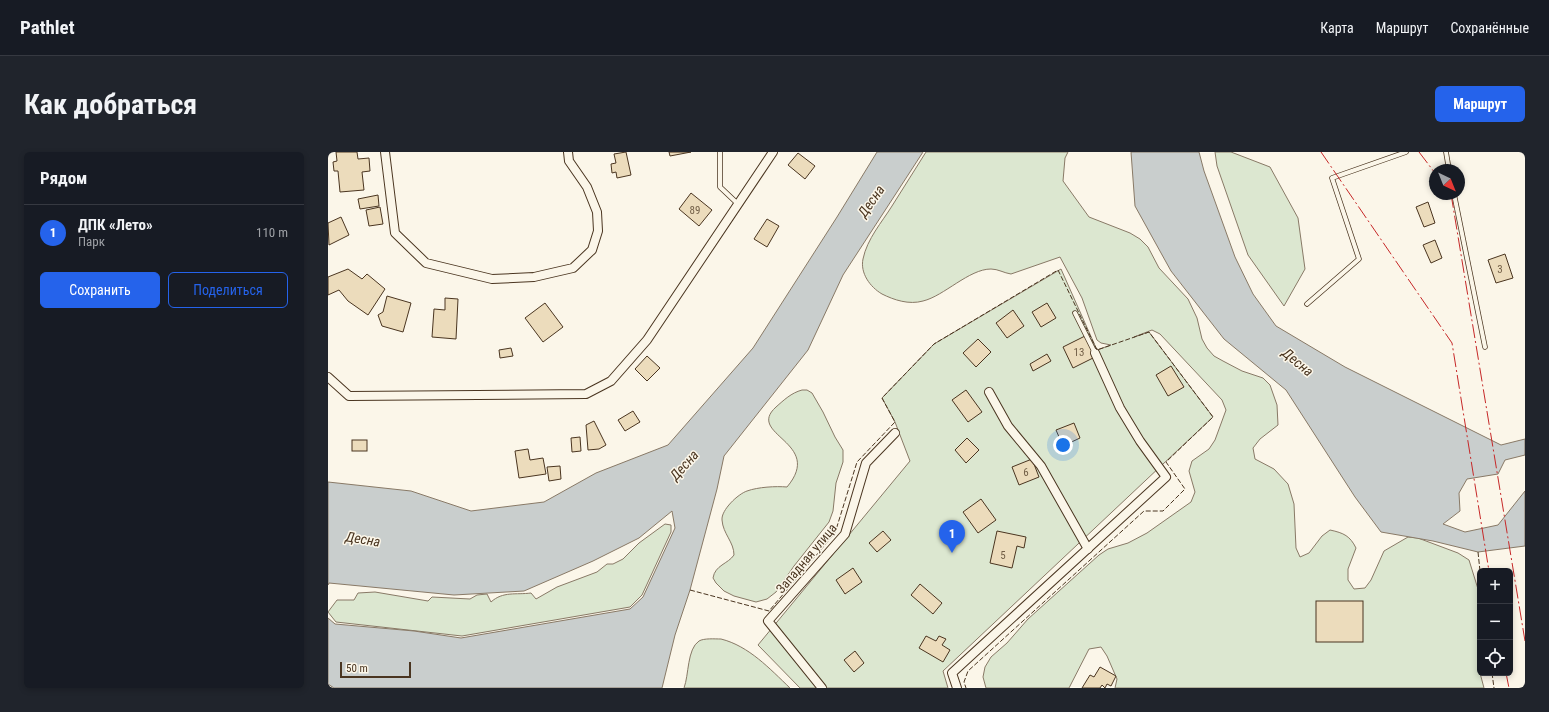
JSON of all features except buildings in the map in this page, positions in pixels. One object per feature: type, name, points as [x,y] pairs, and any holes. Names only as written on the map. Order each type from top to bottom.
[{"type":"street","points":[[385,152],[395,233],[426,263],[492,279],[534,277],[573,268],[592,250],[598,231],[597,212],[586,187],[569,162],[568,152]]},
{"type":"street","points":[[328,377],[349,396],[586,394],[611,381],[647,340],[772,152]]},
{"type":"street","points":[[957,688],[952,673],[1166,477],[1140,441],[1120,408],[1095,353]]},
{"type":"street","points":[[989,392],[1008,426],[1041,466],[1088,549]]},
{"type":"street","name":"Западная улица","points":[[822,688],[768,621],[845,534],[866,464],[895,433]]},
{"type":"lane","points":[[720,152],[720,188],[738,204]]},
{"type":"lane","points":[[1307,304],[1359,259],[1332,178],[1406,152]]},
{"type":"lane","points":[[1446,152],[1449,164]]},
{"type":"lane","points":[[1455,200],[1485,347]]},
{"type":"lane","points":[[1075,313],[1095,353]]},
{"type":"green space","points":[[926,152],[1068,152],[1065,158],[1063,181],[1089,217],[1130,233],[1140,239],[1148,247],[1159,268],[1188,299],[1197,318],[1202,339],[1214,356],[1242,371],[1263,378],[1270,385],[1277,405],[1278,425],[1260,439],[1253,448],[1255,459],[1274,469],[1288,484],[1294,504],[1296,548],[1300,557],[1309,553],[1322,536],[1330,530],[1339,532],[1346,536],[1356,548],[1348,569],[1348,580],[1354,589],[1365,588],[1371,580],[1384,551],[1408,537],[1418,538],[1458,553],[1469,560],[1477,586],[1477,676],[1481,676],[1484,688],[1115,688],[1117,679],[1107,656],[1101,647],[1089,649],[1069,688],[986,688],[983,677],[985,667],[991,657],[1007,643],[1028,619],[1099,555],[1108,549],[1128,543],[1147,533],[1191,502],[1195,492],[1189,471],[1192,461],[1209,449],[1215,440],[1226,410],[1222,400],[1160,334],[1152,330],[1134,337],[1149,332],[1213,417],[943,671],[948,688],[800,688],[758,645],[910,461],[895,422],[882,398],[934,344],[1061,269],[1097,350],[1111,345],[1101,343],[1097,340],[1082,298],[1060,257],[1011,274],[994,269],[983,270],[974,273],[939,294],[923,301],[907,302],[882,294],[870,284],[862,264],[865,252],[875,231]]},
{"type":"green space","points":[[1215,152],[1231,152],[1270,167],[1298,218],[1305,269],[1284,306],[1248,255],[1217,166]]},
{"type":"green space","points":[[802,390],[807,390],[812,393],[843,450],[843,462],[836,483],[833,511],[829,522],[794,566],[776,592],[767,599],[756,602],[734,596],[724,591],[713,578],[716,570],[734,555],[734,550],[724,530],[722,516],[727,507],[739,495],[747,491],[767,487],[787,487],[796,472],[797,459],[792,449],[770,425],[769,417],[776,407],[785,399]]},
{"type":"green space","points":[[665,524],[671,525],[671,532],[642,595],[630,607],[462,636],[336,622],[328,612],[337,600],[354,600],[358,593],[375,592],[428,601],[432,597],[470,599],[477,595],[487,594],[491,602],[500,596],[531,593],[536,599],[557,587],[597,572],[607,564],[613,564],[623,559],[639,543]]},
{"type":"green space","points":[[704,639],[721,639],[731,642],[750,653],[767,666],[790,688],[684,688],[690,656],[695,645]]},
{"type":"water","name":"Десна","points":[[877,152],[923,152],[843,275],[808,350],[724,456],[717,489],[690,590],[675,635],[662,688],[334,688],[328,684],[328,618],[335,624],[414,631],[461,638],[630,609],[643,597],[675,528],[672,511],[639,538],[593,561],[524,591],[454,595],[329,583],[328,585],[328,482],[411,491],[471,511],[544,502],[596,473],[668,445],[753,348]]},
{"type":"water","name":"Десна","points":[[1131,152],[1199,152],[1204,171],[1235,257],[1253,294],[1276,326],[1345,367],[1501,445],[1525,439],[1525,455],[1505,460],[1498,474],[1467,479],[1459,493],[1460,511],[1443,524],[1465,532],[1498,525],[1525,491],[1525,546],[1478,552],[1433,541],[1381,532],[1355,497],[1286,390],[1224,339],[1171,271],[1135,206]]},
{"type":"fence","points":[[690,590],[769,611],[835,533],[857,462],[895,422],[882,398],[934,344],[1058,270],[1097,350],[1149,332],[1213,417],[1166,462],[1185,489],[1163,511],[1144,511],[968,671],[964,682],[966,688]]},
{"type":"fence","points":[[1478,552],[1480,568]]},
{"type":"fence","points":[[1492,676],[1494,688]]},
{"type":"power","points":[[1321,152],[1452,343],[1489,568]]},
{"type":"power","points":[[1419,152],[1429,165]]},
{"type":"power","points":[[1452,200],[1525,641]]},
{"type":"power","points":[[1507,676],[1509,688]]},
{"type":"place","name":"ДПК «Лето»","points":[[952,553]]}]
